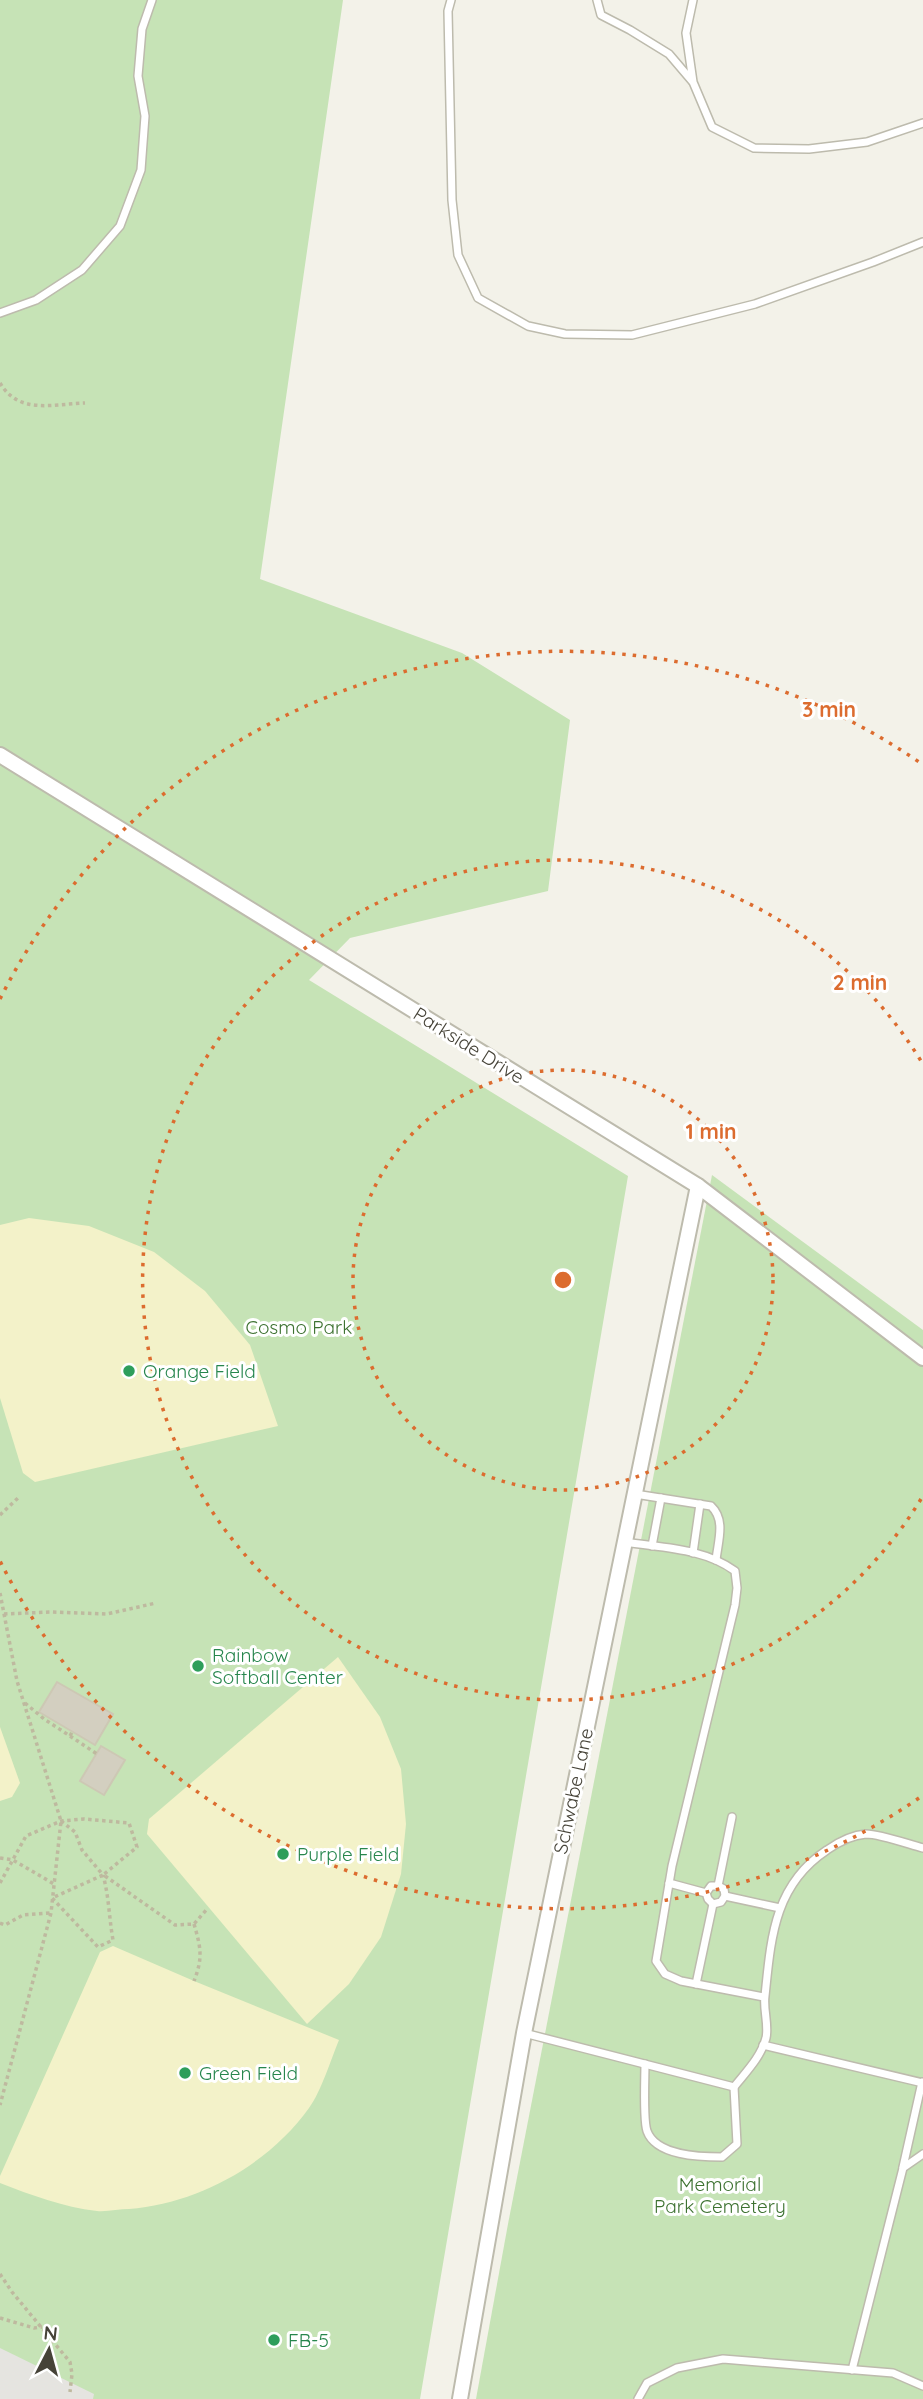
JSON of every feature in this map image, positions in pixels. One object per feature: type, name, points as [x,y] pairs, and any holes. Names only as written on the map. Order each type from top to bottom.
[{"type":"street","name":"Parkside Drive","points":[[0,755],[698,1186],[923,1358]]},
{"type":"street","name":"Schwabe Lane","points":[[460,2399],[524,2033],[698,1186]]},
{"type":"lane","points":[[0,313],[36,300],[82,270],[120,226],[142,170],[145,116],[138,76],[142,29],[152,0]]},
{"type":"lane","points":[[452,0],[449,11],[452,200],[458,255],[478,298],[528,326],[565,334],[632,335],[755,304],[923,242]]},
{"type":"lane","points":[[597,0],[601,15],[669,54],[693,82]]},
{"type":"lane","points":[[693,0],[686,33],[693,82],[712,127],[754,148],[809,149],[867,142],[923,123]]},
{"type":"lane","points":[[634,1494],[711,1506],[718,1513],[721,1524],[716,1560]]},
{"type":"lane","points":[[652,1546],[661,1498]]},
{"type":"lane","points":[[693,1553],[699,1504]]},
{"type":"lane","points":[[624,1542],[705,1555],[735,1571],[735,1605],[669,1883],[656,1961],[664,1974],[681,1981],[764,1997]]},
{"type":"lane","points":[[718,1886],[732,1816]]},
{"type":"lane","points":[[645,2064],[647,2132],[659,2146],[673,2151],[722,2157],[737,2144],[734,2087],[749,2069],[767,2035],[764,1997],[775,1922],[785,1894],[799,1873],[839,1842],[866,1834],[923,1848]]},
{"type":"lane","points":[[669,1883],[706,1892]]},
{"type":"lane","points":[[706,1892],[711,1886],[724,1889],[725,1896],[721,1902],[713,1904]]},
{"type":"lane","points":[[706,1892],[713,1904]]},
{"type":"lane","points":[[725,1896],[780,1908]]},
{"type":"lane","points":[[696,1984],[713,1904]]},
{"type":"lane","points":[[524,2033],[734,2087]]},
{"type":"lane","points":[[763,2045],[922,2082],[852,2370]]},
{"type":"lane","points":[[903,2168],[923,2154]]},
{"type":"lane","points":[[638,2399],[646,2383],[677,2368],[723,2359],[893,2373],[923,2386]]},
{"type":"path","points":[[0,383],[7,394],[28,405],[85,404]]},
{"type":"path","points":[[0,1515],[19,1497]]},
{"type":"path","points":[[0,1593],[17,1681],[61,1821],[51,1913],[0,2105]]},
{"type":"path","points":[[4,1614],[107,1614],[156,1604]]},
{"type":"path","points":[[23,1702],[97,1754]]},
{"type":"path","points":[[0,1882],[26,1836],[61,1821],[84,1819],[129,1824],[136,1847],[103,1875],[52,1898]]},
{"type":"path","points":[[61,1821],[75,1832],[82,1850],[103,1875],[175,1925],[194,1924],[208,1908]]},
{"type":"path","points":[[0,1858],[13,1860],[54,1884]]},
{"type":"path","points":[[52,1898],[98,1947],[113,1940],[108,1893],[103,1875]]},
{"type":"path","points":[[0,1923],[5,1925],[23,1915],[51,1913]]},
{"type":"path","points":[[194,1924],[200,1943],[201,1959],[194,1981]]},
{"type":"path","points":[[0,2274],[70,2362],[70,2392]]},
{"type":"path","points":[[0,2318],[34,2328],[42,2327]]},
{"type":"green space","name":"Cosmo Park","points":[[0,0],[343,0],[260,579],[462,653],[570,720],[548,891],[350,938],[309,980],[628,1176],[420,2399],[0,2399]]},
{"type":"green space","name":"Memorial Park Cemetery","points":[[712,1175],[923,1330],[923,2399],[476,2399],[508,2224]]},
{"type":"sand","name":"Orange Field","points":[[29,1218],[89,1226],[154,1252],[205,1291],[250,1345],[278,1426],[35,1482],[23,1473],[0,1398],[0,1225]]},
{"type":"sand","name":"Purple Field","points":[[338,1657],[380,1717],[401,1769],[406,1824],[401,1874],[381,1937],[349,1984],[307,2024],[147,1834],[149,1819]]},
{"type":"sand","points":[[0,1727],[20,1783],[12,1797],[0,1801]]},
{"type":"sand","name":"Green Field","points":[[113,1946],[339,2040],[322,2084],[309,2108],[273,2147],[252,2163],[230,2178],[181,2199],[129,2209],[97,2211],[60,2204],[23,2192],[0,2183],[0,2176],[100,1952]]},
{"type":"shaded area","points":[[0,2348],[94,2394],[93,2399],[0,2399]]},
{"type":"building","points":[[57,1682],[113,1714],[95,1745],[39,1712]]},
{"type":"building","points":[[101,1746],[125,1760],[104,1795],[80,1781]]},
{"type":"place","name":"Orange Field","points":[[129,1371]]},
{"type":"place","name":"Rainbow Softball Center","points":[[198,1666]]},
{"type":"place","name":"Purple Field","points":[[283,1854]]},
{"type":"place","name":"Green Field","points":[[185,2073]]},
{"type":"place","name":"FB-5","points":[[274,2340]]}]
